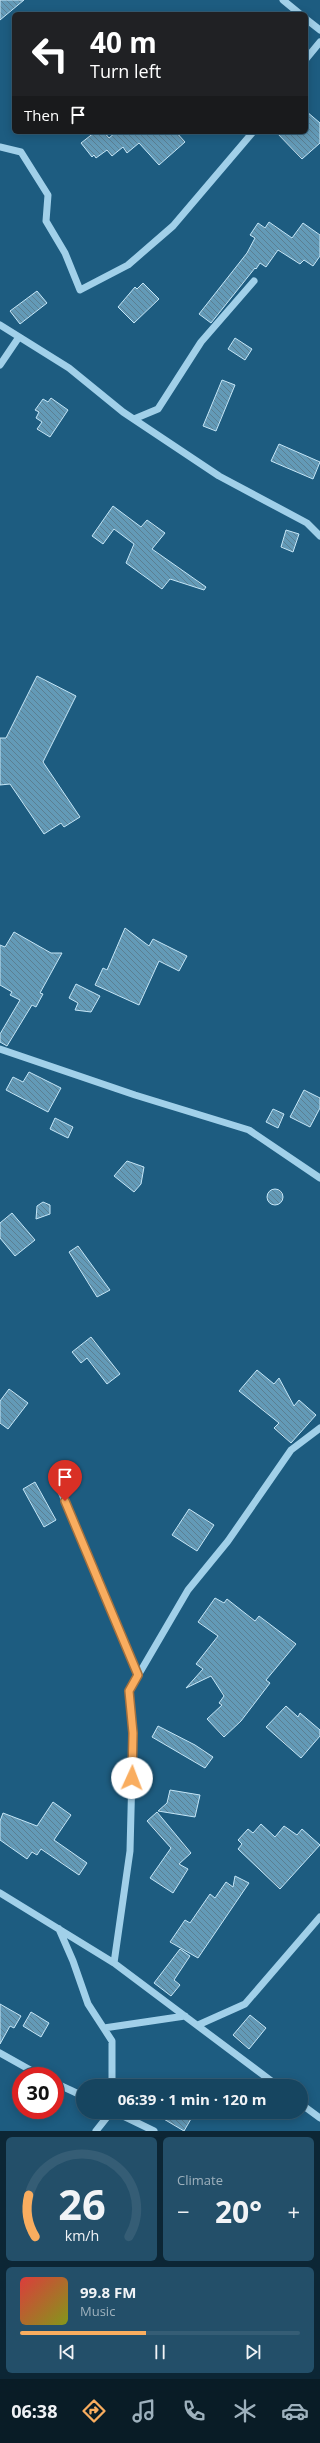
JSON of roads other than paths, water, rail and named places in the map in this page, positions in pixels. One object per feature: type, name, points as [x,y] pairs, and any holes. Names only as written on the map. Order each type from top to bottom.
[{"type":"street","points":[[283,0],[298,12]]},
{"type":"street","points":[[308,21],[320,30]]},
{"type":"street","points":[[308,57],[320,42]]},
{"type":"street","points":[[0,146],[21,152],[37,175],[48,195],[46,221],[65,253],[80,290],[128,265],[173,226],[251,134]]},
{"type":"street","points":[[134,419],[158,409],[201,342],[254,280]]},
{"type":"street","points":[[0,325],[69,368],[134,419],[219,476],[307,524],[320,536]]},
{"type":"street","points":[[0,365],[19,337]]},
{"type":"street","points":[[0,1048],[135,1095],[249,1130],[320,1178]]},
{"type":"street","points":[[114,1963],[130,1851],[133,1733],[129,1691],[188,1590],[228,1541],[291,1450],[320,1428]]},
{"type":"street","points":[[59,1487],[138,1675]]},
{"type":"street","points":[[0,1893],[114,1963],[269,2079]]},
{"type":"street","points":[[198,2025],[245,2004],[320,1917]]},
{"type":"street","points":[[59,1929],[88,2004],[112,2041],[112,2079]]},
{"type":"street","points":[[104,2028],[185,2016]]},
{"type":"street","points":[[0,2053],[25,2067]]},
{"type":"street","points":[[64,2087],[76,2093]]},
{"type":"street","points":[[308,2109],[320,2118]]},
{"type":"street","points":[[96,2131],[105,2119]]},
{"type":"street","points":[[129,2119],[154,2131]]}]
